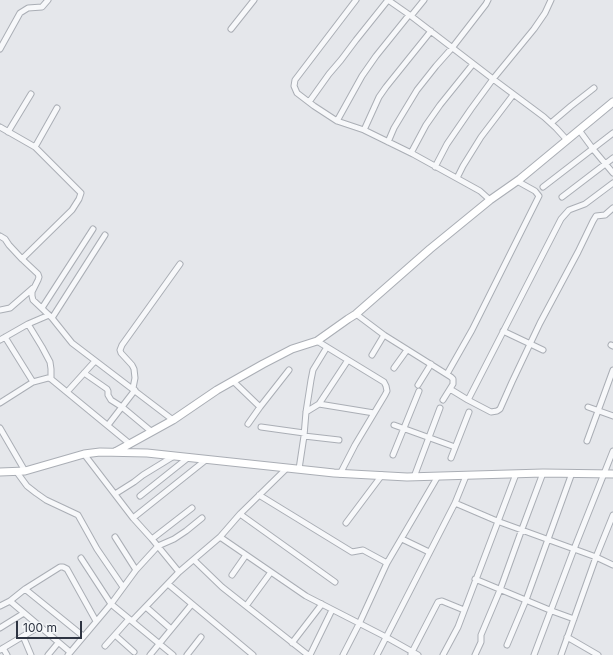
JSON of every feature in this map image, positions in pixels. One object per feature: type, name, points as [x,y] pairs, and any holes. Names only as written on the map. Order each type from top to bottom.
[{"type":"street","points":[[0,49],[20,13],[28,8],[42,7],[48,0]]},
{"type":"street","points":[[231,28],[254,0]]},
{"type":"street","points":[[356,0],[295,80],[294,86],[297,93],[337,121],[364,130],[411,153],[480,191],[490,200]]},
{"type":"street","points":[[309,102],[329,74],[342,60],[388,0],[544,117],[567,140]]},
{"type":"street","points":[[337,121],[362,76],[376,56],[424,0]]},
{"type":"street","points":[[388,142],[394,128],[417,90],[452,48],[488,0]]},
{"type":"street","points":[[435,167],[447,144],[470,109],[534,29],[545,13],[551,0]]},
{"type":"street","points":[[364,130],[379,97],[431,31]]},
{"type":"street","points":[[411,153],[426,125],[473,64]]},
{"type":"street","points":[[551,124],[594,88]]},
{"type":"street","points":[[8,132],[31,94]]},
{"type":"street","points":[[457,178],[481,137],[514,95]]},
{"type":"street","points":[[114,452],[173,420],[217,390],[263,364],[292,349],[317,340],[356,314],[430,249],[490,200],[517,181],[613,102]]},
{"type":"street","points":[[35,147],[57,108]]},
{"type":"street","points":[[0,128],[35,147],[81,193],[72,210],[22,259]]},
{"type":"street","points":[[579,130],[613,173]]},
{"type":"street","points":[[544,187],[613,133]]},
{"type":"street","points":[[562,197],[613,158]]},
{"type":"street","points":[[447,374],[472,330],[539,196],[535,191],[517,181]]},
{"type":"street","points":[[468,400],[561,218],[569,210],[585,204],[613,183]]},
{"type":"street","points":[[450,389],[491,412],[500,409],[530,344],[593,221],[596,216],[605,215],[613,208]]},
{"type":"street","points":[[42,308],[93,229]]},
{"type":"street","points":[[33,382],[2,339],[28,324],[50,317],[105,235]]},
{"type":"street","points":[[0,236],[5,239],[22,259],[38,274],[39,277],[32,292],[33,300],[42,308],[72,343],[173,420]]},
{"type":"street","points":[[108,426],[134,389],[134,369],[121,353],[120,350],[122,345],[180,264]]},
{"type":"street","points":[[0,310],[10,308],[34,288]]},
{"type":"street","points":[[356,314],[384,335],[451,377],[453,381],[443,400]]},
{"type":"street","points":[[28,324],[50,362],[52,369],[51,378]]},
{"type":"street","points":[[503,331],[543,350]]},
{"type":"street","points":[[372,356],[384,335]]},
{"type":"street","points":[[317,340],[384,382],[387,391],[355,445],[340,474]]},
{"type":"street","points":[[299,469],[310,380],[313,370],[327,347]]},
{"type":"street","points":[[394,368],[407,350]]},
{"type":"street","points":[[67,392],[95,360]]},
{"type":"street","points":[[306,412],[319,404],[348,360]]},
{"type":"street","points":[[393,455],[418,388],[431,364]]},
{"type":"street","points":[[248,424],[289,370]]},
{"type":"street","points":[[587,441],[613,370]]},
{"type":"street","points":[[84,372],[108,390],[108,395],[111,400],[122,407],[152,432]]},
{"type":"street","points":[[0,403],[33,382],[51,378],[130,444]]},
{"type":"street","points":[[233,381],[260,407]]},
{"type":"street","points":[[319,404],[374,414]]},
{"type":"street","points":[[588,407],[613,416]]},
{"type":"street","points":[[414,477],[440,408]]},
{"type":"street","points":[[451,458],[469,412]]},
{"type":"street","points":[[394,425],[455,447]]},
{"type":"street","points":[[261,427],[339,440]]},
{"type":"street","points":[[0,428],[25,471]]},
{"type":"street","points":[[534,655],[613,451]]},
{"type":"street","points":[[0,472],[25,471],[84,454],[114,452],[189,457],[340,474],[414,477],[543,473],[613,474]]},
{"type":"street","points":[[84,454],[133,518],[179,572]]},
{"type":"street","points":[[115,494],[175,456]]},
{"type":"street","points":[[140,496],[189,457]]},
{"type":"street","points":[[133,518],[207,459]]},
{"type":"street","points":[[105,646],[130,620],[146,607],[179,572],[220,537],[240,514],[287,468]]},
{"type":"street","points":[[16,472],[27,486],[46,500],[78,515],[97,549],[123,588]]},
{"type":"street","points":[[475,655],[481,642],[481,635],[500,590],[543,473]]},
{"type":"street","points":[[507,645],[526,600],[572,473]]},
{"type":"street","points":[[443,655],[458,627],[516,474]]},
{"type":"street","points":[[346,523],[382,475]]},
{"type":"street","points":[[343,655],[387,563],[438,476]]},
{"type":"street","points":[[377,655],[455,503],[466,476]]},
{"type":"street","points":[[259,495],[352,552],[363,550],[387,563]]},
{"type":"street","points":[[455,503],[498,521],[613,564]]},
{"type":"street","points":[[152,539],[192,508]]},
{"type":"street","points":[[240,514],[335,582]]},
{"type":"street","points":[[561,655],[596,557],[613,515]]},
{"type":"street","points":[[10,601],[40,626],[69,654],[111,604],[136,570],[158,546],[174,539],[202,518]]},
{"type":"street","points":[[115,537],[136,570]]},
{"type":"street","points":[[220,537],[306,596],[386,637],[411,653],[418,655]]},
{"type":"street","points":[[402,539],[429,552]]},
{"type":"street","points":[[232,575],[246,555]]},
{"type":"street","points":[[81,558],[111,604],[173,655]]},
{"type":"street","points":[[194,560],[246,606],[309,655],[332,610]]},
{"type":"street","points":[[0,606],[10,601],[25,589],[60,567],[67,569],[96,621]]},
{"type":"street","points":[[246,606],[271,572]]},
{"type":"street","points":[[476,579],[574,619]]},
{"type":"street","points":[[168,584],[253,655]]},
{"type":"street","points":[[25,589],[83,636]]},
{"type":"street","points":[[411,653],[438,602],[442,601],[464,610]]},
{"type":"street","points":[[150,655],[192,604]]},
{"type":"street","points":[[292,643],[322,604]]},
{"type":"street","points":[[146,607],[171,629]]},
{"type":"street","points":[[0,628],[24,613]]},
{"type":"street","points":[[7,655],[1,649],[40,626]]},
{"type":"street","points":[[115,635],[134,652]]},
{"type":"street","points":[[23,636],[31,655]]},
{"type":"street","points":[[187,655],[201,637]]},
{"type":"street","points":[[567,638],[598,655]]},
{"type":"street","points":[[48,655],[58,643]]}]
